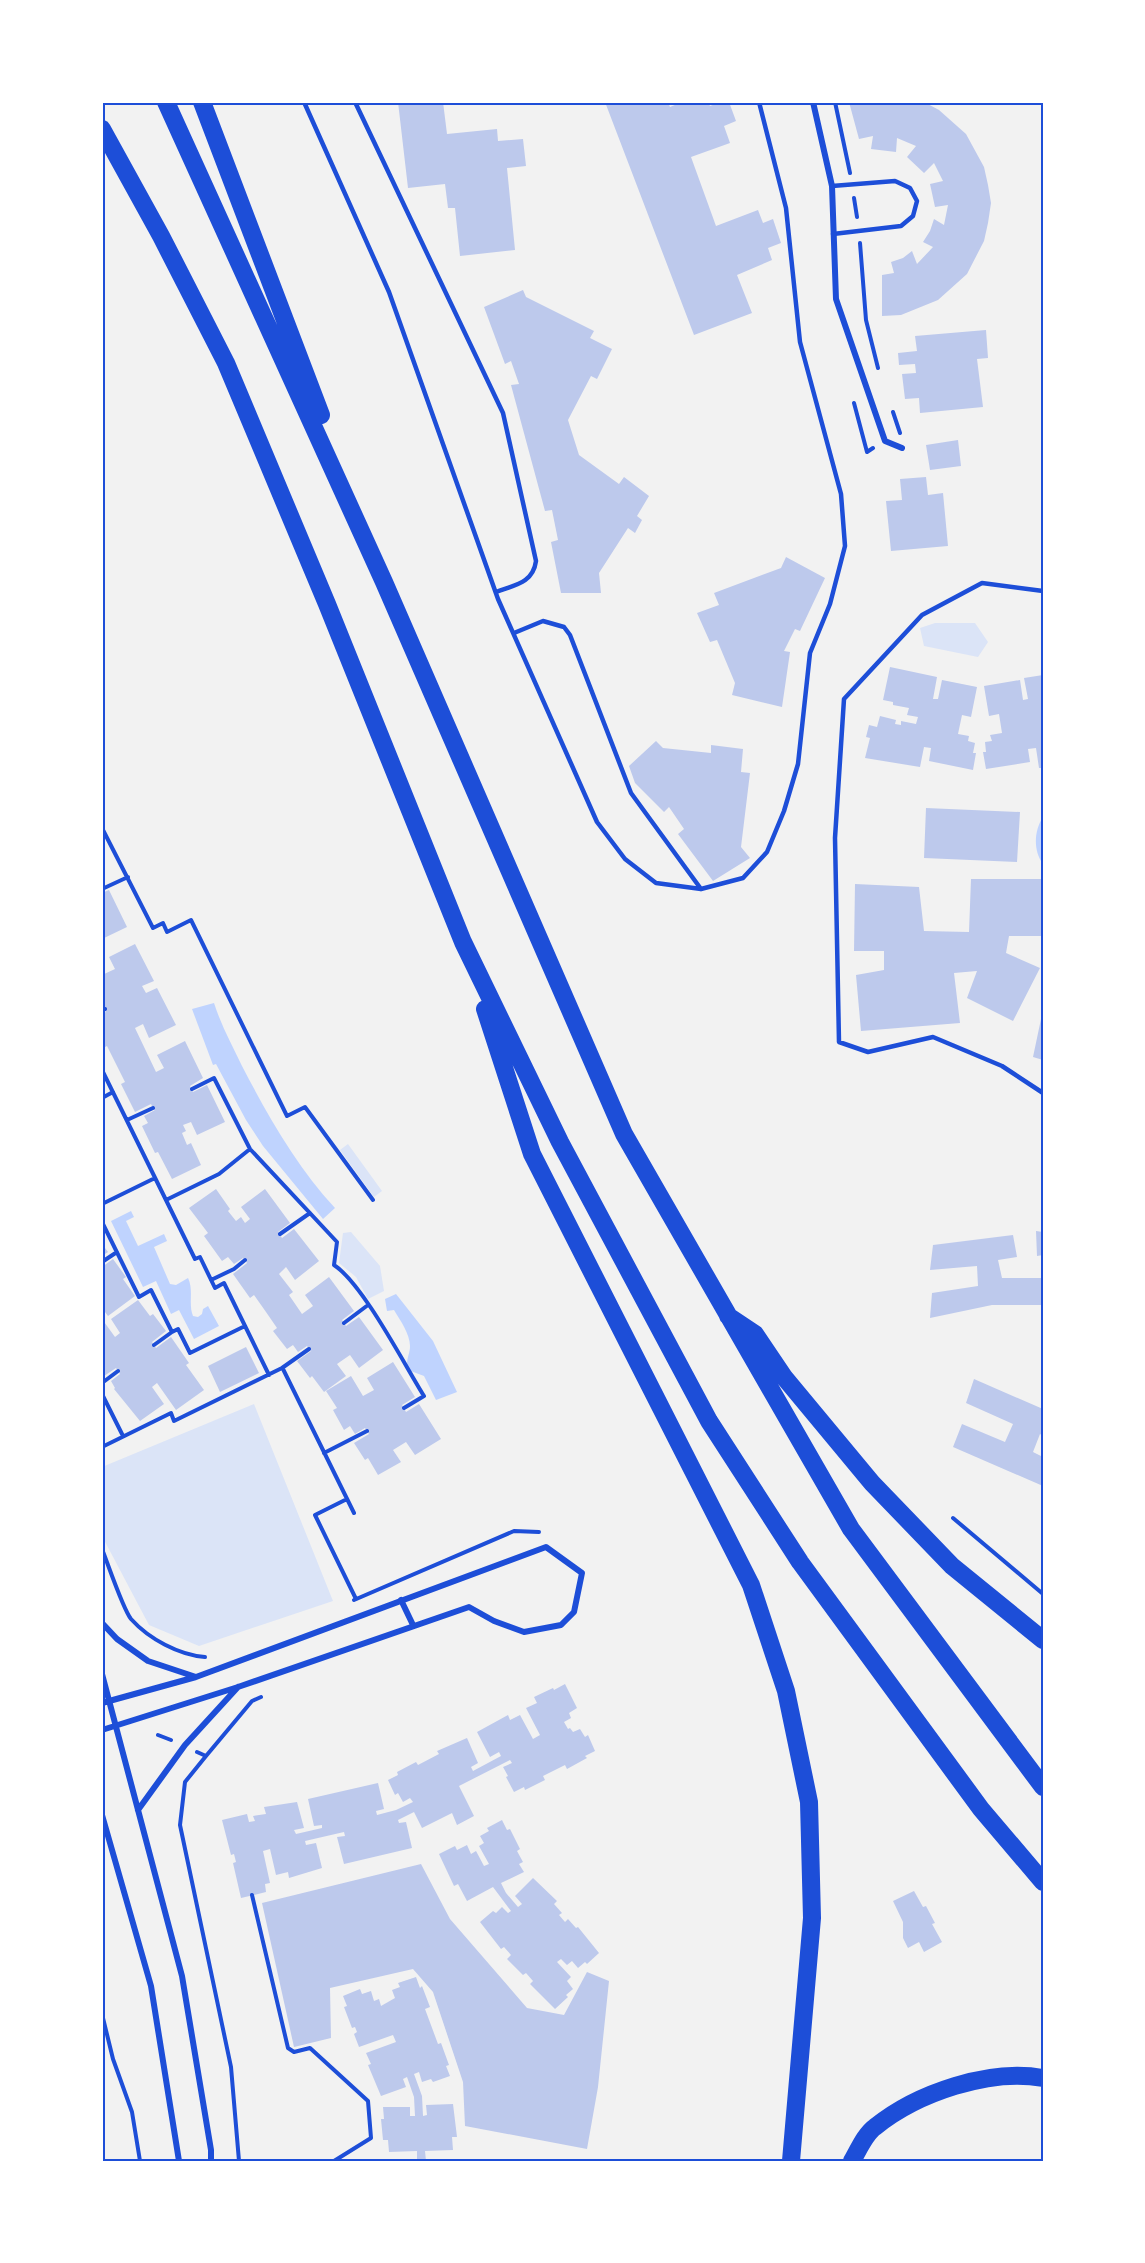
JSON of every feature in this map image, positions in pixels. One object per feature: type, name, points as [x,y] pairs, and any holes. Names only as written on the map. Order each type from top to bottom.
[{"type":"highway","points":[[166,102],[384,582],[624,1134],[851,1529],[1043,1787]]},
{"type":"highway","points":[[202,102],[384,582]]},
{"type":"highway","points":[[102,129],[161,236],[226,363],[327,604],[463,942],[532,1154],[751,1585],[786,1691],[809,1802],[812,1918],[791,2161]]},
{"type":"highway","points":[[463,942],[560,1142],[709,1421],[807,1571],[981,1809],[1043,1882]]},
{"type":"highway","points":[[726,1315],[755,1334],[784,1377],[872,1483],[944,1558],[1043,1640]]},
{"type":"highway","points":[[852,2161],[873,2128],[918,2099],[972,2081],[1027,2075],[1043,2078]]},
{"type":"street","points":[[813,102],[832,186],[836,298],[885,441],[902,448]]},
{"type":"street","points":[[102,1730],[238,1687],[469,1607],[494,1621],[524,1632],[561,1625],[574,1612],[582,1574],[546,1547],[196,1677],[106,1702]]},
{"type":"street","points":[[401,1600],[413,1625]]},
{"type":"street","points":[[102,1623],[117,1639],[148,1661],[196,1677]]},
{"type":"street","points":[[102,1674],[106,1702],[116,1726],[182,1976],[211,2161]]},
{"type":"street","points":[[138,1810],[185,1745],[238,1687]]},
{"type":"street","points":[[102,1815],[151,1986],[179,2161]]},
{"type":"lane","points":[[304,102],[389,292],[496,592],[597,822],[625,860],[656,883],[701,889],[743,878],[767,852],[784,811],[798,764],[810,653],[830,604],[845,546],[841,494],[800,342],[786,208],[759,102]]},
{"type":"lane","points":[[355,102],[503,413],[536,561],[535,572],[530,579],[496,592]]},
{"type":"lane","points":[[832,186],[896,181],[910,188],[917,201],[916,209],[908,222],[901,226],[833,234]]},
{"type":"lane","points":[[1043,591],[982,583],[922,615],[844,699],[835,838],[839,1042],[868,1052],[933,1037],[1002,1066],[1043,1093]]},
{"type":"lane","points":[[514,633],[543,621],[564,627],[570,635],[631,793],[701,889]]},
{"type":"path","points":[[835,102],[852,184],[859,232],[866,320],[881,378]]},
{"type":"path","points":[[885,441],[902,432],[890,405]]},
{"type":"path","points":[[102,828],[153,927],[163,923],[167,932],[191,920],[287,1116],[305,1107],[372,1200]]},
{"type":"path","points":[[102,889],[128,877]]},
{"type":"path","points":[[102,1070],[195,1259],[200,1257],[215,1288],[224,1283],[269,1375]]},
{"type":"path","points":[[192,1089],[214,1078],[250,1149],[337,1242],[334,1265],[343,1271],[368,1305],[424,1396],[404,1408]]},
{"type":"path","points":[[102,1098],[113,1092]]},
{"type":"path","points":[[127,1120],[153,1107]]},
{"type":"path","points":[[166,1200],[219,1174],[250,1149]]},
{"type":"path","points":[[102,1204],[155,1178]]},
{"type":"path","points":[[280,1234],[310,1213]]},
{"type":"path","points":[[102,1221],[139,1297],[151,1290],[172,1332]]},
{"type":"path","points":[[102,1262],[117,1252]]},
{"type":"path","points":[[211,1280],[234,1269],[245,1260]]},
{"type":"path","points":[[345,1323],[368,1305]]},
{"type":"path","points":[[154,1345],[178,1329],[190,1353],[245,1326]]},
{"type":"path","points":[[102,1447],[171,1413],[174,1421],[269,1375],[309,1349]]},
{"type":"path","points":[[282,1368],[354,1513]]},
{"type":"path","points":[[102,1383],[118,1371]]},
{"type":"path","points":[[102,1394],[123,1436]]},
{"type":"path","points":[[324,1453],[367,1431]]},
{"type":"path","points":[[347,1499],[315,1515],[356,1599]]},
{"type":"path","points":[[952,1518],[1043,1594]]},
{"type":"path","points":[[102,1549],[130,1617],[156,1639]]},
{"type":"path","points":[[158,1735],[206,1756],[186,1782],[180,1825],[231,2067],[239,2161]]},
{"type":"path","points":[[252,1895],[288,2048],[294,2052],[310,2048],[368,2101],[371,2138],[334,2161]]},
{"type":"path","points":[[274,1987],[280,1985]]},
{"type":"path","points":[[102,2014],[113,2059],[132,2112],[140,2161]]},
{"type":"shaded area","points":[[935,623],[975,623],[988,642],[978,657],[924,646],[920,628]]},
{"type":"shaded area","points":[[348,1144],[382,1191],[374,1197],[340,1150]]},
{"type":"shaded area","points":[[351,1232],[380,1266],[384,1291],[368,1299],[356,1277],[339,1263],[343,1233]]},
{"type":"shaded area","points":[[254,1404],[333,1601],[199,1646],[149,1625],[102,1536],[102,1467]]},
{"type":"water","points":[[1043,817],[1043,864],[1036,847],[1036,840]]},
{"type":"water","points":[[214,1003],[242,1066],[273,1122],[308,1176],[335,1208],[323,1219],[263,1146],[246,1120],[216,1064],[213,1065],[192,1009]]},
{"type":"water","points":[[131,1211],[134,1217],[126,1221],[138,1246],[164,1234],[167,1241],[154,1247],[170,1284],[176,1285],[188,1278],[191,1287],[193,1316],[198,1317],[208,1306],[219,1326],[194,1339],[179,1310],[171,1314],[156,1281],[143,1287],[111,1221]]},
{"type":"water","points":[[396,1294],[433,1341],[457,1392],[436,1400],[424,1376],[408,1370],[410,1346],[408,1337],[394,1310],[387,1311],[385,1299]]},
{"type":"building","points":[[398,102],[443,102],[447,134],[497,129],[498,141],[523,139],[526,166],[507,168],[515,250],[460,256],[455,208],[448,208],[445,184],[408,188]]},
{"type":"building","points":[[605,102],[668,102],[670,107],[682,102],[708,102],[710,106],[729,102],[736,121],[724,126],[730,143],[691,157],[716,226],[758,210],[763,223],[773,219],[781,243],[768,248],[772,260],[737,275],[752,313],[694,335]]},
{"type":"building","points":[[849,102],[924,102],[939,110],[966,134],[984,167],[991,203],[988,223],[984,241],[967,274],[938,300],[901,315],[882,316],[882,275],[894,273],[891,262],[903,258],[912,251],[917,264],[933,247],[923,242],[934,219],[944,225],[948,205],[935,207],[930,184],[943,181],[934,163],[924,173],[907,157],[916,146],[897,138],[896,152],[871,149],[873,136],[859,139]]},
{"type":"building","points":[[523,290],[526,297],[594,331],[590,338],[612,349],[597,379],[591,376],[568,420],[579,455],[619,484],[624,477],[649,496],[637,516],[642,520],[635,533],[628,528],[599,573],[601,593],[561,593],[551,542],[558,540],[552,510],[545,511],[511,385],[519,384],[511,361],[505,364],[484,307]]},
{"type":"building","points":[[986,330],[988,358],[977,359],[983,407],[920,413],[919,398],[905,399],[902,374],[916,373],[915,364],[899,365],[898,353],[917,351],[915,336]]},
{"type":"building","points":[[958,440],[961,466],[930,470],[926,445]]},
{"type":"building","points":[[926,477],[928,495],[943,493],[948,546],[891,551],[886,501],[902,500],[900,479]]},
{"type":"building","points":[[786,557],[825,578],[800,631],[795,629],[784,651],[790,652],[782,707],[732,695],[735,683],[717,640],[710,642],[697,613],[719,605],[714,593],[781,568]]},
{"type":"building","points":[[890,667],[937,677],[933,699],[938,699],[942,680],[977,687],[971,717],[962,715],[958,734],[969,736],[968,741],[975,743],[973,770],[929,761],[931,748],[924,747],[920,767],[865,758],[870,738],[866,737],[869,725],[877,727],[880,716],[896,720],[895,724],[901,725],[901,721],[916,724],[918,717],[907,715],[909,708],[893,705],[893,702],[883,700]]},
{"type":"building","points":[[1043,675],[1043,768],[1039,768],[1036,748],[1028,749],[1030,762],[986,769],[983,752],[986,752],[985,742],[992,741],[990,735],[1002,733],[999,714],[989,716],[984,686],[1020,680],[1023,700],[1028,699],[1024,678]]},
{"type":"building","points":[[656,741],[663,748],[711,753],[711,745],[743,749],[741,772],[750,773],[741,847],[750,858],[713,881],[678,834],[684,829],[669,807],[664,812],[635,783],[629,766]]},
{"type":"building","points":[[926,808],[1020,812],[1017,862],[924,858]]},
{"type":"building","points":[[971,879],[1043,879],[1043,936],[1009,936],[1006,953],[1040,968],[1013,1021],[967,998],[977,971],[954,973],[960,1023],[861,1031],[856,975],[884,970],[884,951],[854,951],[855,884],[919,887],[924,931],[969,932]]},
{"type":"building","points":[[109,890],[127,927],[102,939],[102,893]]},
{"type":"building","points":[[135,944],[154,981],[142,986],[146,993],[157,988],[176,1025],[149,1038],[143,1024],[135,1028],[156,1072],[164,1068],[157,1055],[185,1041],[203,1078],[190,1086],[193,1092],[207,1085],[225,1122],[197,1135],[191,1122],[183,1125],[186,1131],[182,1133],[187,1145],[191,1143],[201,1165],[172,1179],[158,1152],[155,1153],[142,1126],[148,1123],[144,1116],[155,1110],[151,1104],[135,1112],[121,1084],[125,1082],[107,1046],[103,1048],[102,1046],[102,1014],[106,1012],[102,1006],[102,975],[115,969],[109,957]]},
{"type":"building","points":[[1041,1019],[1043,1019],[1043,1060],[1033,1057]]},
{"type":"building","points":[[216,1189],[236,1221],[241,1217],[245,1223],[250,1219],[241,1207],[265,1189],[290,1223],[278,1232],[282,1238],[294,1229],[319,1261],[295,1280],[286,1267],[279,1274],[293,1292],[289,1295],[302,1314],[313,1306],[305,1295],[329,1277],[354,1311],[342,1320],[346,1326],[359,1317],[383,1350],[359,1368],[350,1355],[337,1364],[346,1376],[324,1392],[297,1361],[311,1351],[307,1346],[298,1352],[293,1345],[287,1349],[273,1331],[277,1328],[254,1295],[250,1298],[233,1274],[247,1263],[245,1260],[243,1258],[234,1264],[228,1257],[222,1261],[204,1236],[208,1233],[189,1208]]},
{"type":"building","points":[[1036,1231],[1043,1232],[1043,1255],[1037,1256]]},
{"type":"building","points":[[1013,1235],[1017,1257],[998,1260],[1002,1278],[1043,1278],[1043,1305],[992,1305],[930,1318],[932,1293],[978,1286],[977,1266],[930,1270],[933,1245]]},
{"type":"building","points":[[102,1244],[108,1252],[102,1256]]},
{"type":"building","points":[[113,1259],[126,1277],[123,1279],[135,1296],[108,1316],[102,1308],[102,1267]]},
{"type":"building","points":[[138,1300],[150,1316],[153,1314],[166,1331],[152,1342],[156,1348],[171,1337],[189,1363],[186,1365],[204,1390],[176,1410],[157,1383],[152,1387],[164,1404],[140,1421],[114,1389],[111,1381],[120,1374],[116,1368],[104,1376],[102,1373],[102,1319],[115,1337],[120,1333],[111,1319]]},
{"type":"building","points":[[246,1347],[259,1373],[220,1392],[208,1366]]},
{"type":"building","points":[[393,1362],[415,1397],[402,1405],[406,1412],[419,1404],[441,1439],[415,1455],[406,1442],[393,1450],[401,1462],[378,1475],[368,1458],[365,1460],[354,1443],[369,1434],[365,1428],[355,1434],[350,1426],[344,1430],[333,1410],[337,1408],[326,1391],[351,1376],[363,1396],[374,1390],[367,1378]]},
{"type":"building","points":[[974,1379],[1043,1409],[1043,1436],[1040,1434],[1033,1452],[1043,1457],[1043,1486],[953,1447],[962,1424],[1005,1442],[1013,1424],[966,1403]]},
{"type":"building","points":[[565,1684],[577,1708],[569,1713],[571,1718],[564,1722],[573,1732],[580,1729],[585,1737],[588,1735],[595,1751],[585,1756],[587,1758],[567,1769],[565,1765],[543,1776],[545,1780],[525,1790],[524,1787],[514,1792],[506,1777],[508,1776],[503,1767],[512,1763],[510,1760],[459,1786],[474,1816],[457,1825],[452,1813],[422,1828],[414,1812],[398,1820],[399,1823],[406,1822],[412,1848],[344,1864],[337,1837],[345,1836],[344,1832],[305,1841],[306,1845],[316,1843],[322,1868],[289,1878],[288,1872],[276,1875],[270,1849],[263,1851],[270,1883],[265,1884],[266,1892],[241,1898],[233,1863],[236,1862],[234,1854],[231,1855],[222,1820],[247,1814],[249,1822],[255,1821],[253,1816],[266,1814],[264,1807],[297,1802],[304,1828],[294,1830],[296,1834],[322,1828],[322,1825],[314,1826],[308,1799],[378,1783],[384,1809],[376,1811],[377,1815],[396,1810],[413,1802],[410,1798],[403,1802],[398,1793],[395,1795],[388,1780],[398,1775],[397,1772],[416,1762],[418,1765],[439,1754],[437,1751],[467,1738],[478,1763],[471,1767],[473,1771],[501,1756],[499,1752],[490,1757],[477,1732],[508,1715],[510,1720],[520,1715],[533,1739],[540,1735],[526,1708],[537,1703],[534,1697]]},
{"type":"building","points":[[502,1820],[507,1830],[510,1829],[520,1849],[517,1851],[523,1862],[519,1864],[524,1872],[501,1883],[506,1893],[518,1907],[522,1904],[515,1896],[533,1878],[557,1901],[554,1904],[562,1913],[559,1915],[565,1922],[568,1919],[576,1928],[578,1927],[599,1953],[587,1964],[585,1962],[578,1968],[572,1961],[567,1965],[561,1959],[557,1962],[571,1977],[567,1981],[573,1989],[555,2009],[530,1984],[533,1981],[526,1973],[523,1975],[507,1959],[511,1955],[504,1947],[501,1949],[480,1922],[502,1907],[508,1913],[511,1911],[493,1887],[467,1901],[458,1884],[454,1886],[439,1854],[455,1846],[457,1850],[467,1845],[471,1854],[476,1851],[484,1866],[489,1864],[479,1846],[484,1843],[480,1836],[489,1831],[487,1828]]},
{"type":"building","points":[[421,1864],[450,1919],[527,2008],[564,2015],[587,1972],[609,1981],[598,2087],[587,2149],[465,2126],[463,2082],[433,1992],[413,1969],[330,1988],[331,2038],[294,2047],[262,1903]]},
{"type":"building","points":[[914,1891],[923,1907],[926,1906],[935,1923],[932,1924],[942,1942],[924,1952],[919,1942],[908,1948],[903,1938],[903,1922],[893,1901]]},
{"type":"building","points":[[416,1977],[430,2007],[425,2009],[438,2044],[441,2043],[449,2065],[446,2066],[450,2076],[433,2082],[431,2079],[422,2082],[419,2072],[414,2074],[422,2096],[423,2116],[427,2115],[426,2105],[453,2104],[457,2137],[452,2137],[453,2150],[425,2151],[426,2161],[417,2161],[417,2151],[389,2152],[388,2140],[383,2140],[381,2119],[384,2119],[383,2107],[410,2107],[410,2116],[415,2116],[414,2097],[407,2077],[403,2079],[406,2087],[381,2096],[368,2065],[371,2064],[366,2053],[396,2042],[393,2035],[359,2047],[354,2034],[357,2032],[355,2027],[352,2028],[344,2007],[347,2006],[343,1996],[360,1989],[362,1994],[371,1991],[374,2001],[379,1999],[381,2006],[395,1998],[392,1990],[400,1987],[398,1983]]}]
